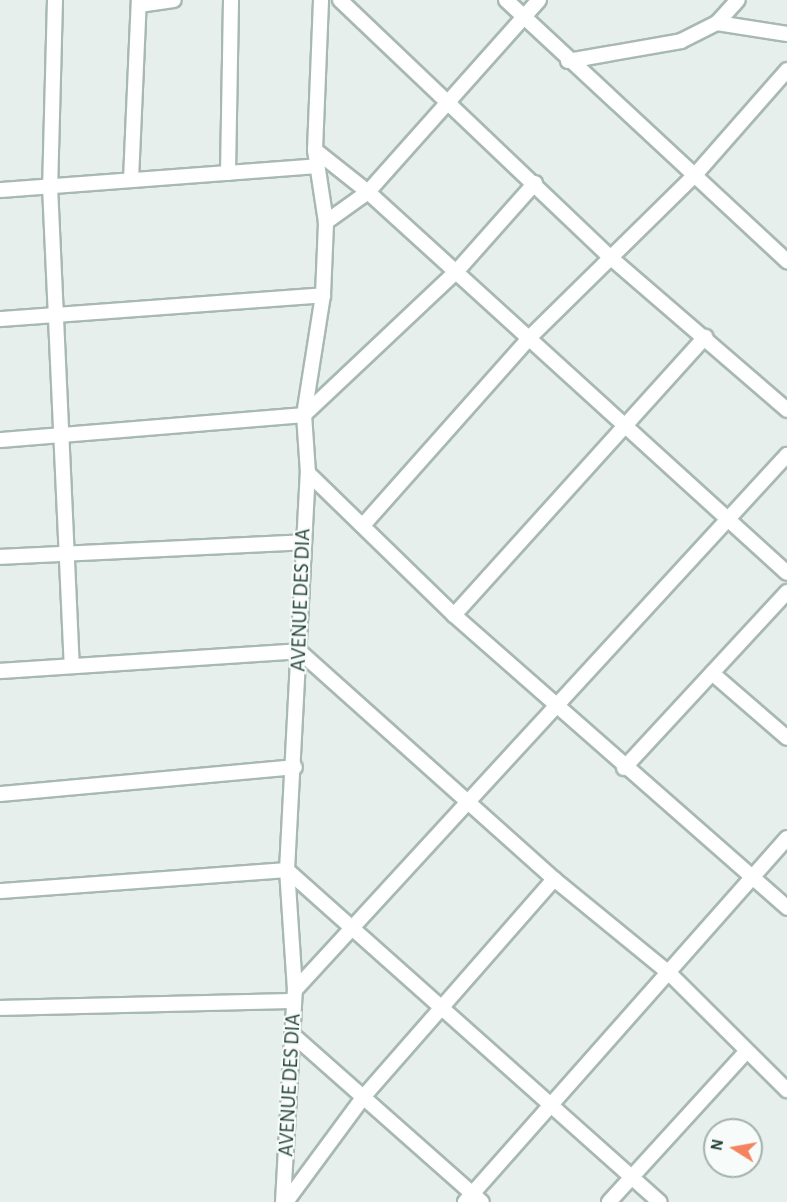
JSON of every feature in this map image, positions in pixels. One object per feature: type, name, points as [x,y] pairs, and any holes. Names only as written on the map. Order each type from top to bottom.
[{"type":"street","points":[[55,0],[50,186],[58,434],[68,551],[72,664]]},
{"type":"street","points":[[131,180],[139,2],[174,0]]},
{"type":"street","points":[[228,173],[231,0]]},
{"type":"street","name":"AVENUE DES DIA","points":[[285,1202],[294,995],[287,870],[295,767],[302,542],[308,473],[304,415],[323,295],[326,222],[315,150],[321,0]]},
{"type":"street","points":[[340,0],[535,183],[610,257],[787,410]]},
{"type":"street","points":[[506,0],[568,61],[787,261]]},
{"type":"street","points":[[326,222],[368,192],[539,0]]},
{"type":"street","points":[[568,61],[681,41],[717,23],[738,0]]},
{"type":"street","points":[[717,23],[787,34]]},
{"type":"street","points":[[365,523],[529,338],[694,176],[787,70]]},
{"type":"street","points":[[315,150],[368,192],[787,573]]},
{"type":"street","points":[[0,190],[317,166]]},
{"type":"street","points":[[0,440],[304,415],[456,272],[535,183]]},
{"type":"street","points":[[0,319],[323,295]]},
{"type":"street","points":[[454,615],[705,338]]},
{"type":"street","points":[[0,1008],[294,995],[465,798],[729,520],[787,455]]},
{"type":"street","points":[[308,473],[365,523],[454,615],[555,702],[624,768],[753,875],[787,908]]},
{"type":"street","points":[[0,557],[68,551],[302,542]]},
{"type":"street","points":[[624,768],[787,592]]},
{"type":"street","points":[[0,671],[72,664],[298,651],[554,879],[670,974],[746,1052],[787,1090]]},
{"type":"street","points":[[712,673],[787,738]]},
{"type":"street","points":[[0,794],[295,767]]},
{"type":"street","points":[[292,1035],[365,1095],[473,1199],[787,838]]},
{"type":"street","points":[[0,891],[287,870],[444,1005],[659,1202]]},
{"type":"street","points":[[285,1202],[365,1095],[554,879]]},
{"type":"street","points":[[609,1202],[746,1052]]}]
